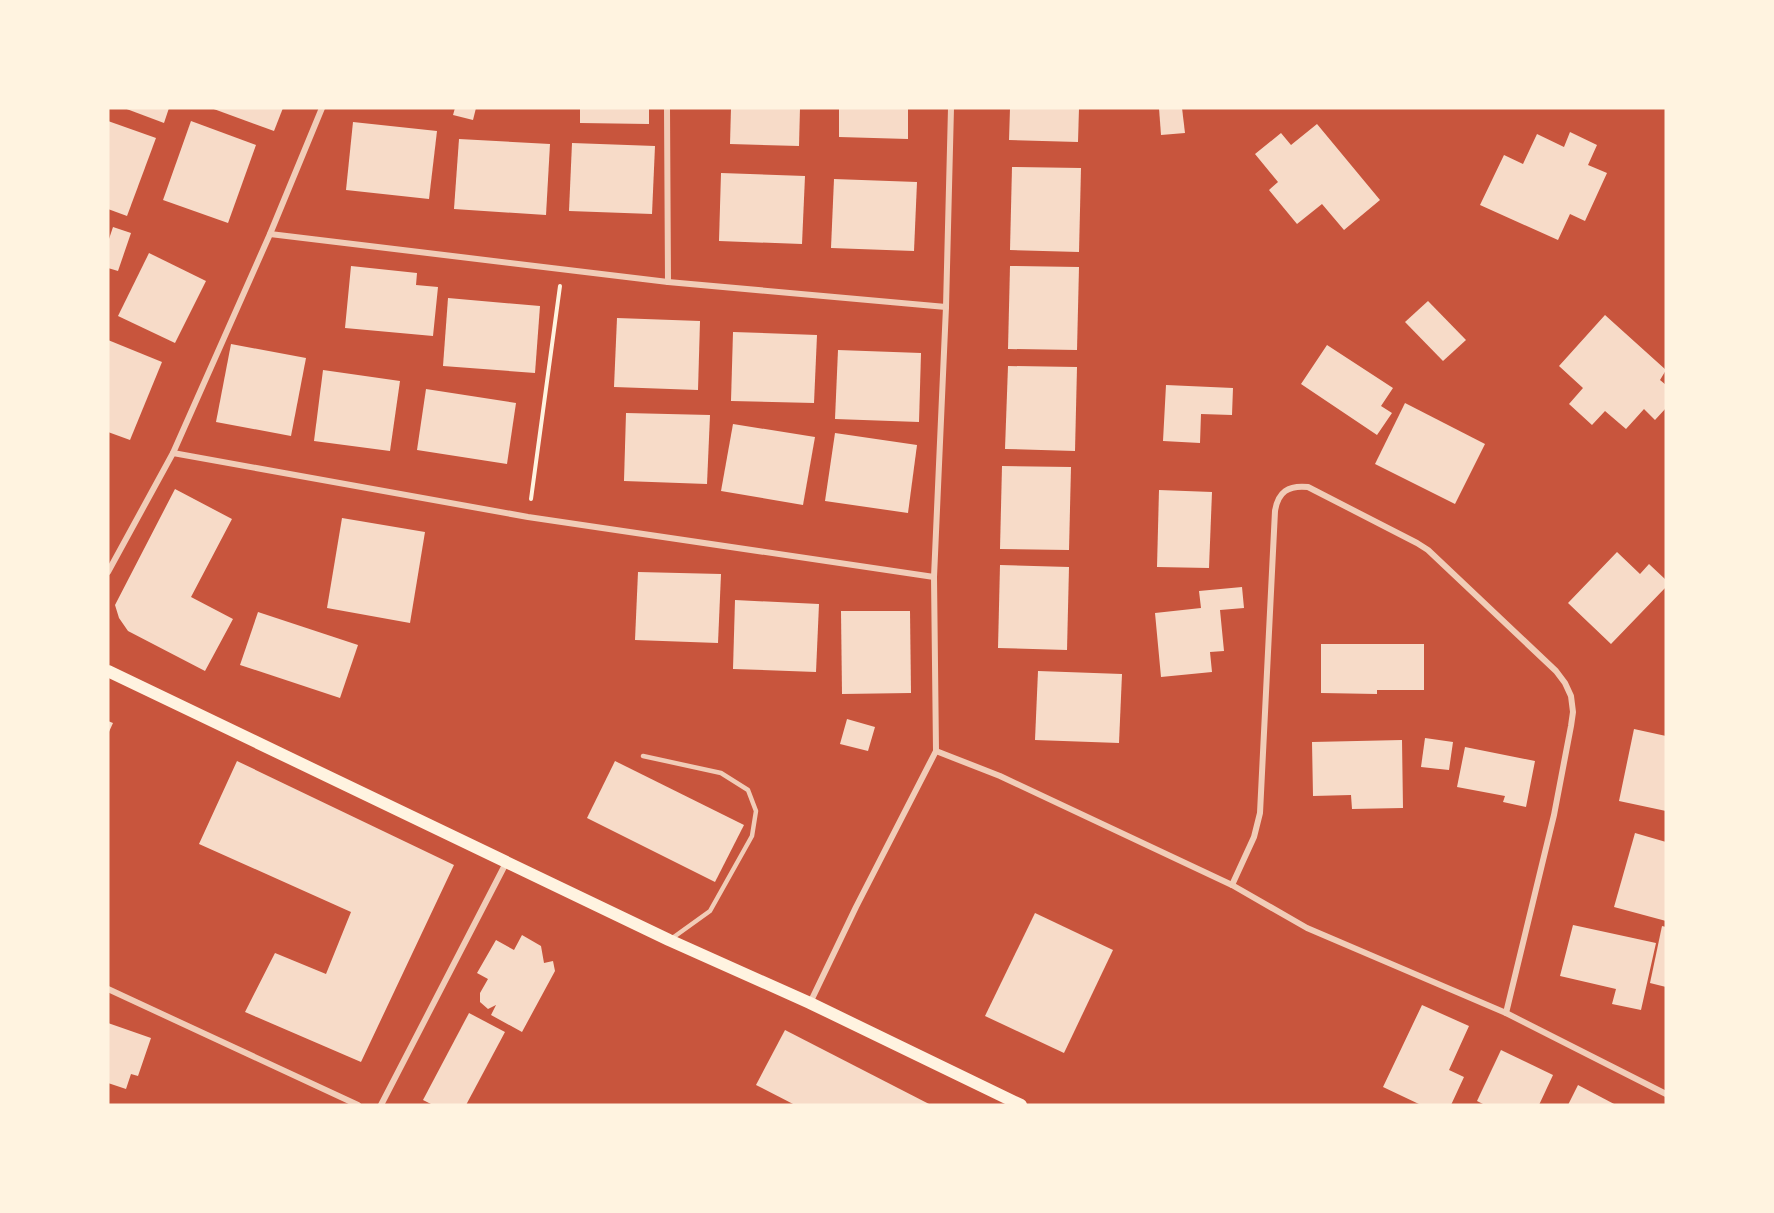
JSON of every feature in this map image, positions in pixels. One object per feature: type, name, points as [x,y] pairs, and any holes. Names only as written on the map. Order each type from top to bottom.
[{"type":"main road","points":[[108,671],[506,863],[810,1003],[1021,1105]]},
{"type":"street","points":[[108,572],[173,453],[270,234],[322,108]]},
{"type":"street","points":[[667,108],[668,282]]},
{"type":"street","points":[[810,1003],[936,751],[934,577],[946,307],[951,108]]},
{"type":"street","points":[[270,234],[668,282],[946,307]]},
{"type":"street","points":[[173,453],[528,517],[934,577]]},
{"type":"street","points":[[1232,885],[1254,837],[1260,813],[1276,507],[1279,497],[1286,490],[1308,487],[1428,550],[1556,671],[1569,689],[1573,712],[1564,770],[1506,1013]]},
{"type":"street","points":[[936,751],[1000,776],[1232,885],[1307,928],[1506,1013],[1666,1094]]},
{"type":"street","points":[[381,1105],[506,863]]},
{"type":"street","points":[[108,989],[358,1105]]},
{"type":"lane","points":[[643,756],[721,773],[748,790],[756,811],[752,836],[710,911],[669,940]]},
{"type":"path","points":[[528,517],[563,268]]},
{"type":"building","points":[[124,108],[169,108],[164,123]]},
{"type":"building","points":[[211,108],[283,108],[274,131]]},
{"type":"building","points":[[455,108],[476,108],[473,120],[453,115]]},
{"type":"building","points":[[580,108],[649,108],[649,124],[580,123]]},
{"type":"building","points":[[731,108],[800,108],[799,146],[730,144]]},
{"type":"building","points":[[839,108],[908,108],[908,139],[839,137]]},
{"type":"building","points":[[1010,108],[1079,108],[1078,142],[1009,140]]},
{"type":"building","points":[[1159,108],[1182,108],[1185,133],[1161,135]]},
{"type":"building","points":[[108,121],[156,138],[127,216],[108,209]]},
{"type":"building","points":[[191,121],[256,145],[228,223],[163,200]]},
{"type":"building","points":[[353,122],[437,131],[429,199],[346,190]]},
{"type":"building","points":[[1317,124],[1380,200],[1344,230],[1322,204],[1297,224],[1269,190],[1278,182],[1255,154],[1281,133],[1291,145]]},
{"type":"building","points":[[1570,132],[1597,145],[1588,165],[1607,173],[1585,221],[1570,214],[1558,240],[1480,205],[1504,155],[1523,164],[1537,134],[1564,147]]},
{"type":"building","points":[[459,139],[550,144],[546,215],[454,209]]},
{"type":"building","points":[[572,143],[655,146],[652,214],[569,211]]},
{"type":"building","points":[[1012,167],[1081,168],[1079,252],[1010,250]]},
{"type":"building","points":[[721,173],[805,176],[802,244],[719,241]]},
{"type":"building","points":[[834,179],[917,182],[914,251],[831,248]]},
{"type":"building","points":[[113,227],[131,233],[118,271],[108,268],[108,242]]},
{"type":"building","points":[[149,253],[206,281],[175,343],[118,316]]},
{"type":"building","points":[[351,266],[417,273],[416,285],[438,287],[433,336],[345,328]]},
{"type":"building","points":[[1010,266],[1079,267],[1077,350],[1008,349]]},
{"type":"building","points":[[448,298],[540,306],[535,373],[443,366]]},
{"type":"building","points":[[1428,301],[1466,340],[1443,361],[1405,322]]},
{"type":"building","points":[[1605,315],[1666,370],[1660,380],[1666,385],[1666,408],[1655,420],[1644,409],[1626,429],[1605,411],[1592,425],[1569,404],[1583,388],[1559,366]]},
{"type":"building","points":[[617,318],[700,321],[698,390],[614,387]]},
{"type":"building","points":[[733,332],[817,335],[814,403],[731,401]]},
{"type":"building","points":[[108,340],[162,362],[130,440],[108,432]]},
{"type":"building","points":[[231,344],[306,358],[291,436],[216,422]]},
{"type":"building","points":[[1327,345],[1393,388],[1381,406],[1392,413],[1377,435],[1301,384]]},
{"type":"building","points":[[838,350],[921,353],[919,422],[835,419]]},
{"type":"building","points":[[1008,366],[1077,367],[1075,451],[1005,449]]},
{"type":"building","points":[[323,370],[400,381],[390,451],[314,441]]},
{"type":"building","points":[[1166,385],[1233,388],[1232,415],[1201,414],[1200,443],[1163,441]]},
{"type":"building","points":[[426,389],[516,403],[507,464],[417,450]]},
{"type":"building","points":[[1405,403],[1485,444],[1455,504],[1375,464]]},
{"type":"building","points":[[626,413],[710,415],[707,484],[624,481]]},
{"type":"building","points":[[733,424],[815,437],[803,505],[721,491]]},
{"type":"building","points":[[835,433],[917,445],[908,513],[825,501]]},
{"type":"building","points":[[1002,466],[1071,467],[1069,550],[1000,549]]},
{"type":"building","points":[[175,489],[232,519],[191,597],[233,619],[205,671],[128,631],[119,618],[115,605]]},
{"type":"building","points":[[1159,490],[1212,492],[1209,568],[1157,567]]},
{"type":"building","points":[[342,518],[425,532],[410,623],[327,608]]},
{"type":"building","points":[[1617,552],[1640,574],[1649,564],[1666,580],[1666,587],[1611,644],[1568,603]]},
{"type":"building","points":[[1000,565],[1069,567],[1067,650],[998,648]]},
{"type":"building","points":[[638,572],[721,574],[718,643],[635,640]]},
{"type":"building","points":[[1242,587],[1244,608],[1220,610],[1224,651],[1210,652],[1212,672],[1161,677],[1155,613],[1201,608],[1199,591]]},
{"type":"building","points":[[735,600],[819,604],[816,672],[733,669]]},
{"type":"building","points":[[841,611],[910,611],[911,693],[842,694]]},
{"type":"building","points":[[258,612],[358,645],[340,698],[240,665]]},
{"type":"building","points":[[1321,644],[1424,644],[1424,690],[1377,690],[1377,694],[1321,693]]},
{"type":"building","points":[[1038,671],[1122,674],[1119,743],[1035,740]]},
{"type":"building","points":[[847,719],[875,727],[868,751],[840,744]]},
{"type":"building","points":[[108,721],[113,723],[108,734]]},
{"type":"building","points":[[1634,729],[1666,736],[1666,811],[1619,801]]},
{"type":"building","points":[[1425,738],[1453,742],[1449,770],[1421,767]]},
{"type":"building","points":[[1402,740],[1403,808],[1352,809],[1351,795],[1313,796],[1312,742]]},
{"type":"building","points":[[1465,747],[1535,761],[1526,807],[1503,802],[1505,796],[1457,787]]},
{"type":"building","points":[[237,761],[454,865],[361,1062],[245,1012],[275,953],[326,974],[351,912],[199,844]]},
{"type":"building","points":[[615,761],[744,825],[715,882],[587,818]]},
{"type":"building","points":[[1635,833],[1666,842],[1666,921],[1614,907]]},
{"type":"building","points":[[1035,913],[1113,950],[1064,1053],[985,1016]]},
{"type":"building","points":[[1573,925],[1656,943],[1641,1010],[1612,1004],[1616,989],[1560,976]]},
{"type":"building","points":[[1662,926],[1666,927],[1666,987],[1650,983]]},
{"type":"building","points":[[522,935],[541,946],[544,963],[553,961],[555,971],[522,1032],[491,1015],[496,1005],[488,1009],[480,1002],[480,993],[488,979],[477,973],[496,940],[514,950]]},
{"type":"building","points":[[1422,1005],[1469,1026],[1449,1070],[1464,1077],[1451,1105],[1421,1105],[1383,1087]]},
{"type":"building","points":[[469,1013],[505,1032],[466,1105],[433,1105],[423,1100]]},
{"type":"building","points":[[108,1023],[151,1038],[138,1076],[131,1074],[126,1089],[108,1083]]},
{"type":"building","points":[[785,1030],[931,1105],[795,1105],[756,1085]]},
{"type":"building","points":[[1501,1050],[1553,1075],[1539,1105],[1485,1105],[1477,1101]]},
{"type":"building","points":[[1578,1085],[1616,1105],[1568,1105]]}]
